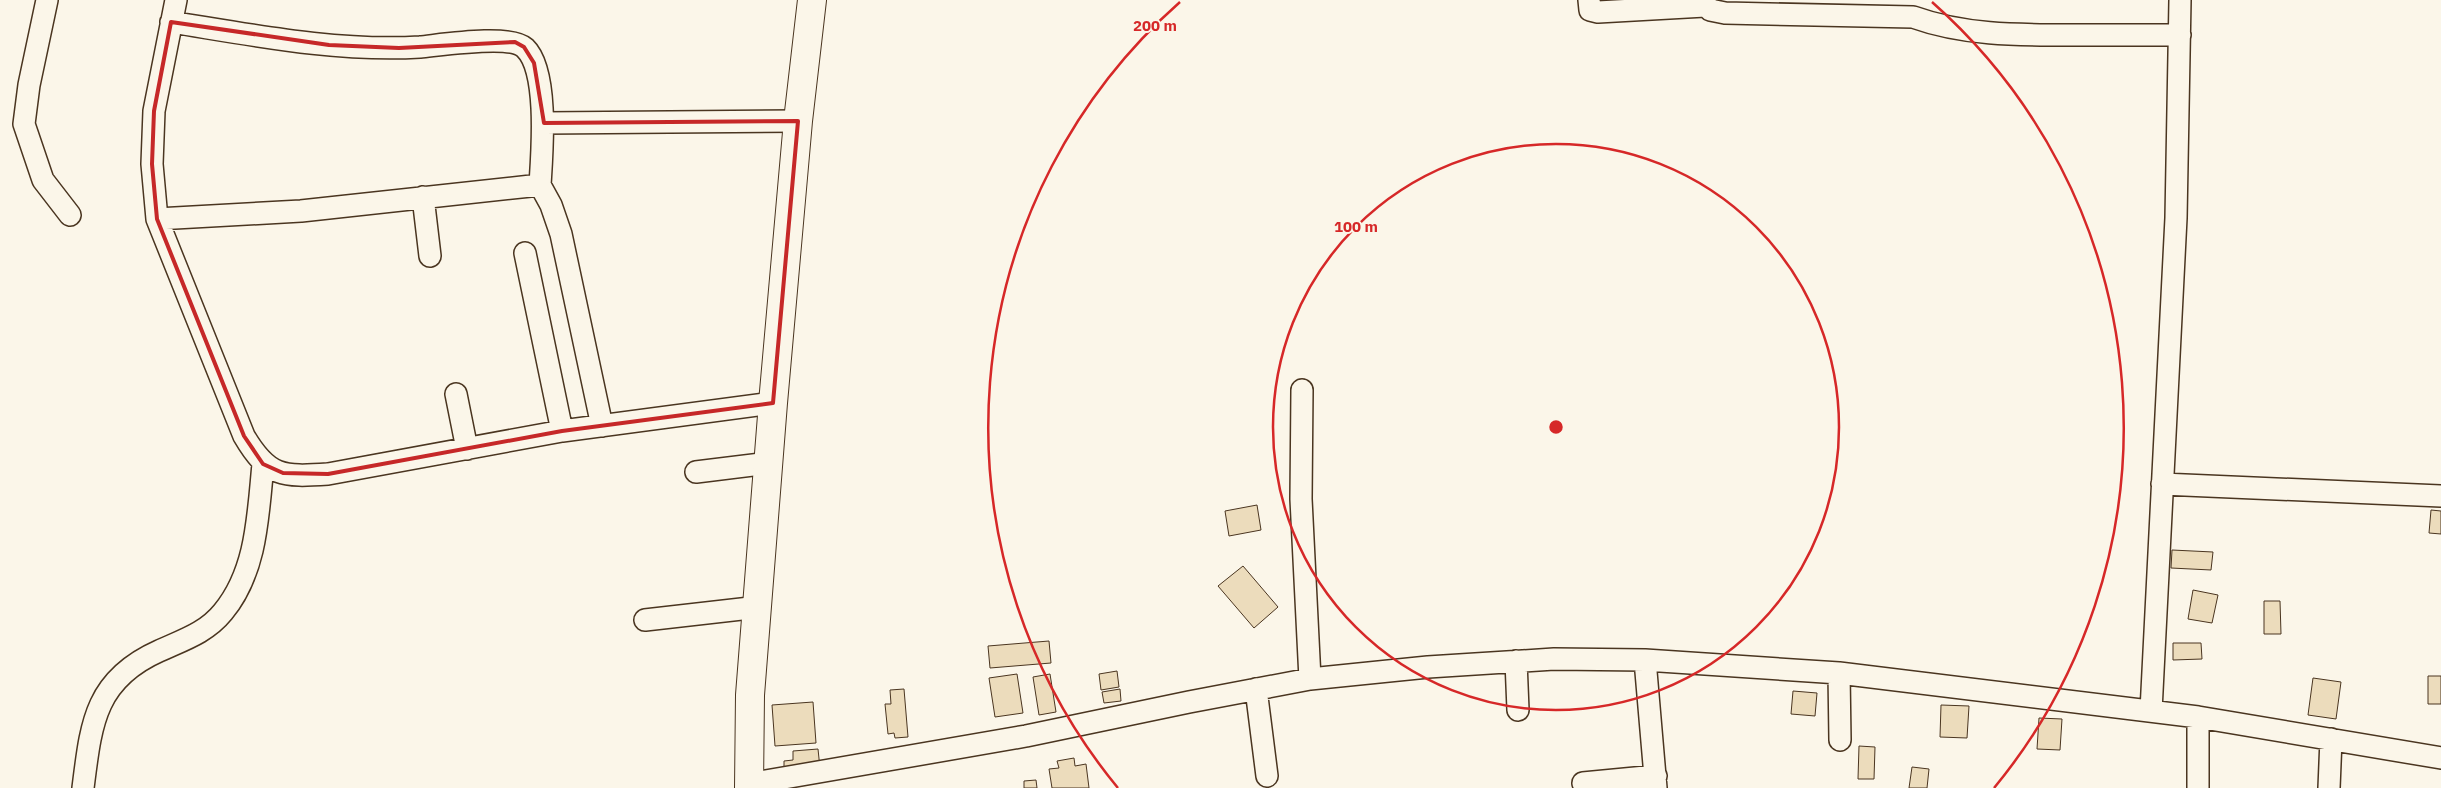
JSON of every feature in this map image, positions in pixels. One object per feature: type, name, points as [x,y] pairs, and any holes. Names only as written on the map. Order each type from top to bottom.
[{"type":"main road","points":[[749,786],[750,695],[759,607],[773,403],[798,121],[812,0]]},
{"type":"street","points":[[47,0],[29,85],[24,124],[43,180],[70,215]]},
{"type":"street","points":[[176,0],[154,111],[152,164],[157,219],[244,436],[263,464],[283,473],[310,475],[562,432],[773,403]]},
{"type":"street","points":[[1589,0],[1590,10],[1598,12],[1704,3],[1712,11],[1725,13],[1915,8],[1941,26],[1977,32],[2027,35],[2180,35]]},
{"type":"street","points":[[2151,711],[2176,218],[2180,0]]},
{"type":"street","points":[[171,22],[329,45],[399,48],[492,41],[515,42],[528,51],[534,63],[544,123],[540,185],[551,205],[561,234],[602,426]]},
{"type":"street","points":[[544,123],[798,121]]},
{"type":"street","points":[[157,219],[301,211],[540,185]]},
{"type":"street","points":[[423,197],[430,256]]},
{"type":"street","points":[[525,253],[562,432]]},
{"type":"street","points":[[1302,390],[1301,499],[1310,679]]},
{"type":"street","points":[[456,394],[467,449]]},
{"type":"street","points":[[696,472],[769,462]]},
{"type":"street","points":[[83,788],[90,732],[106,692],[114,681],[141,660],[185,640],[212,624],[225,610],[241,584],[248,566],[254,540],[263,464]]},
{"type":"street","points":[[2162,484],[2441,496]]},
{"type":"street","points":[[645,620],[759,607]]},
{"type":"street","points":[[749,786],[1026,736],[1310,679],[1428,667],[1516,661],[1645,660],[1839,673],[2151,711],[2441,758]]},
{"type":"street","points":[[1583,782],[1656,782],[1645,660]]},
{"type":"street","points":[[1516,661],[1518,710]]},
{"type":"street","points":[[1839,673],[1840,740]]},
{"type":"street","points":[[1256,689],[1267,776]]},
{"type":"street","points":[[2198,718],[2198,788]]},
{"type":"street","points":[[2329,788],[2331,739]]},
{"type":"highlighted area","points":[[171,22],[329,45],[399,48],[515,42],[524,47],[534,63],[544,123],[798,121],[773,403],[562,431],[328,474],[283,473],[263,464],[244,436],[157,219],[152,164],[154,111]]},
{"type":"building","points":[[1257,505],[1261,530],[1229,536],[1225,511]]},
{"type":"building","points":[[2431,510],[2441,511],[2441,534],[2429,533]]},
{"type":"building","points":[[2172,550],[2213,552],[2211,570],[2171,568]]},
{"type":"building","points":[[1243,566],[1278,607],[1254,628],[1218,586]]},
{"type":"building","points":[[2193,590],[2218,595],[2212,623],[2188,619]]},
{"type":"building","points":[[2264,601],[2280,601],[2281,634],[2264,634]]},
{"type":"building","points":[[1049,641],[1051,663],[990,668],[988,646]]},
{"type":"building","points":[[2173,643],[2201,643],[2202,659],[2173,660]]},
{"type":"building","points":[[1117,671],[1119,687],[1101,690],[1099,674]]},
{"type":"building","points":[[1017,674],[1023,713],[995,717],[989,678]]},
{"type":"building","points":[[1050,674],[1056,712],[1039,715],[1033,677]]},
{"type":"building","points":[[2428,676],[2441,676],[2441,704],[2428,704]]},
{"type":"building","points":[[2313,678],[2341,682],[2336,719],[2308,715]]},
{"type":"building","points":[[904,689],[908,737],[895,738],[894,733],[888,734],[885,704],[891,704],[890,690]]},
{"type":"building","points":[[1120,689],[1121,701],[1104,703],[1102,692]]},
{"type":"building","points":[[1793,691],[1817,693],[1815,716],[1791,714]]},
{"type":"building","points":[[813,702],[816,743],[775,746],[772,705]]},
{"type":"building","points":[[1941,705],[1969,706],[1967,738],[1940,737]]},
{"type":"building","points":[[2039,718],[2062,719],[2060,750],[2037,749]]},
{"type":"building","points":[[1859,746],[1875,747],[1874,779],[1858,779]]},
{"type":"building","points":[[818,749],[820,768],[784,770],[784,761],[793,760],[793,751]]},
{"type":"building","points":[[1074,758],[1075,766],[1086,764],[1089,788],[1052,788],[1049,769],[1059,768],[1057,761]]},
{"type":"building","points":[[1912,767],[1929,769],[1927,788],[1909,788]]},
{"type":"building","points":[[1036,780],[1037,788],[1024,788],[1024,781]]}]
